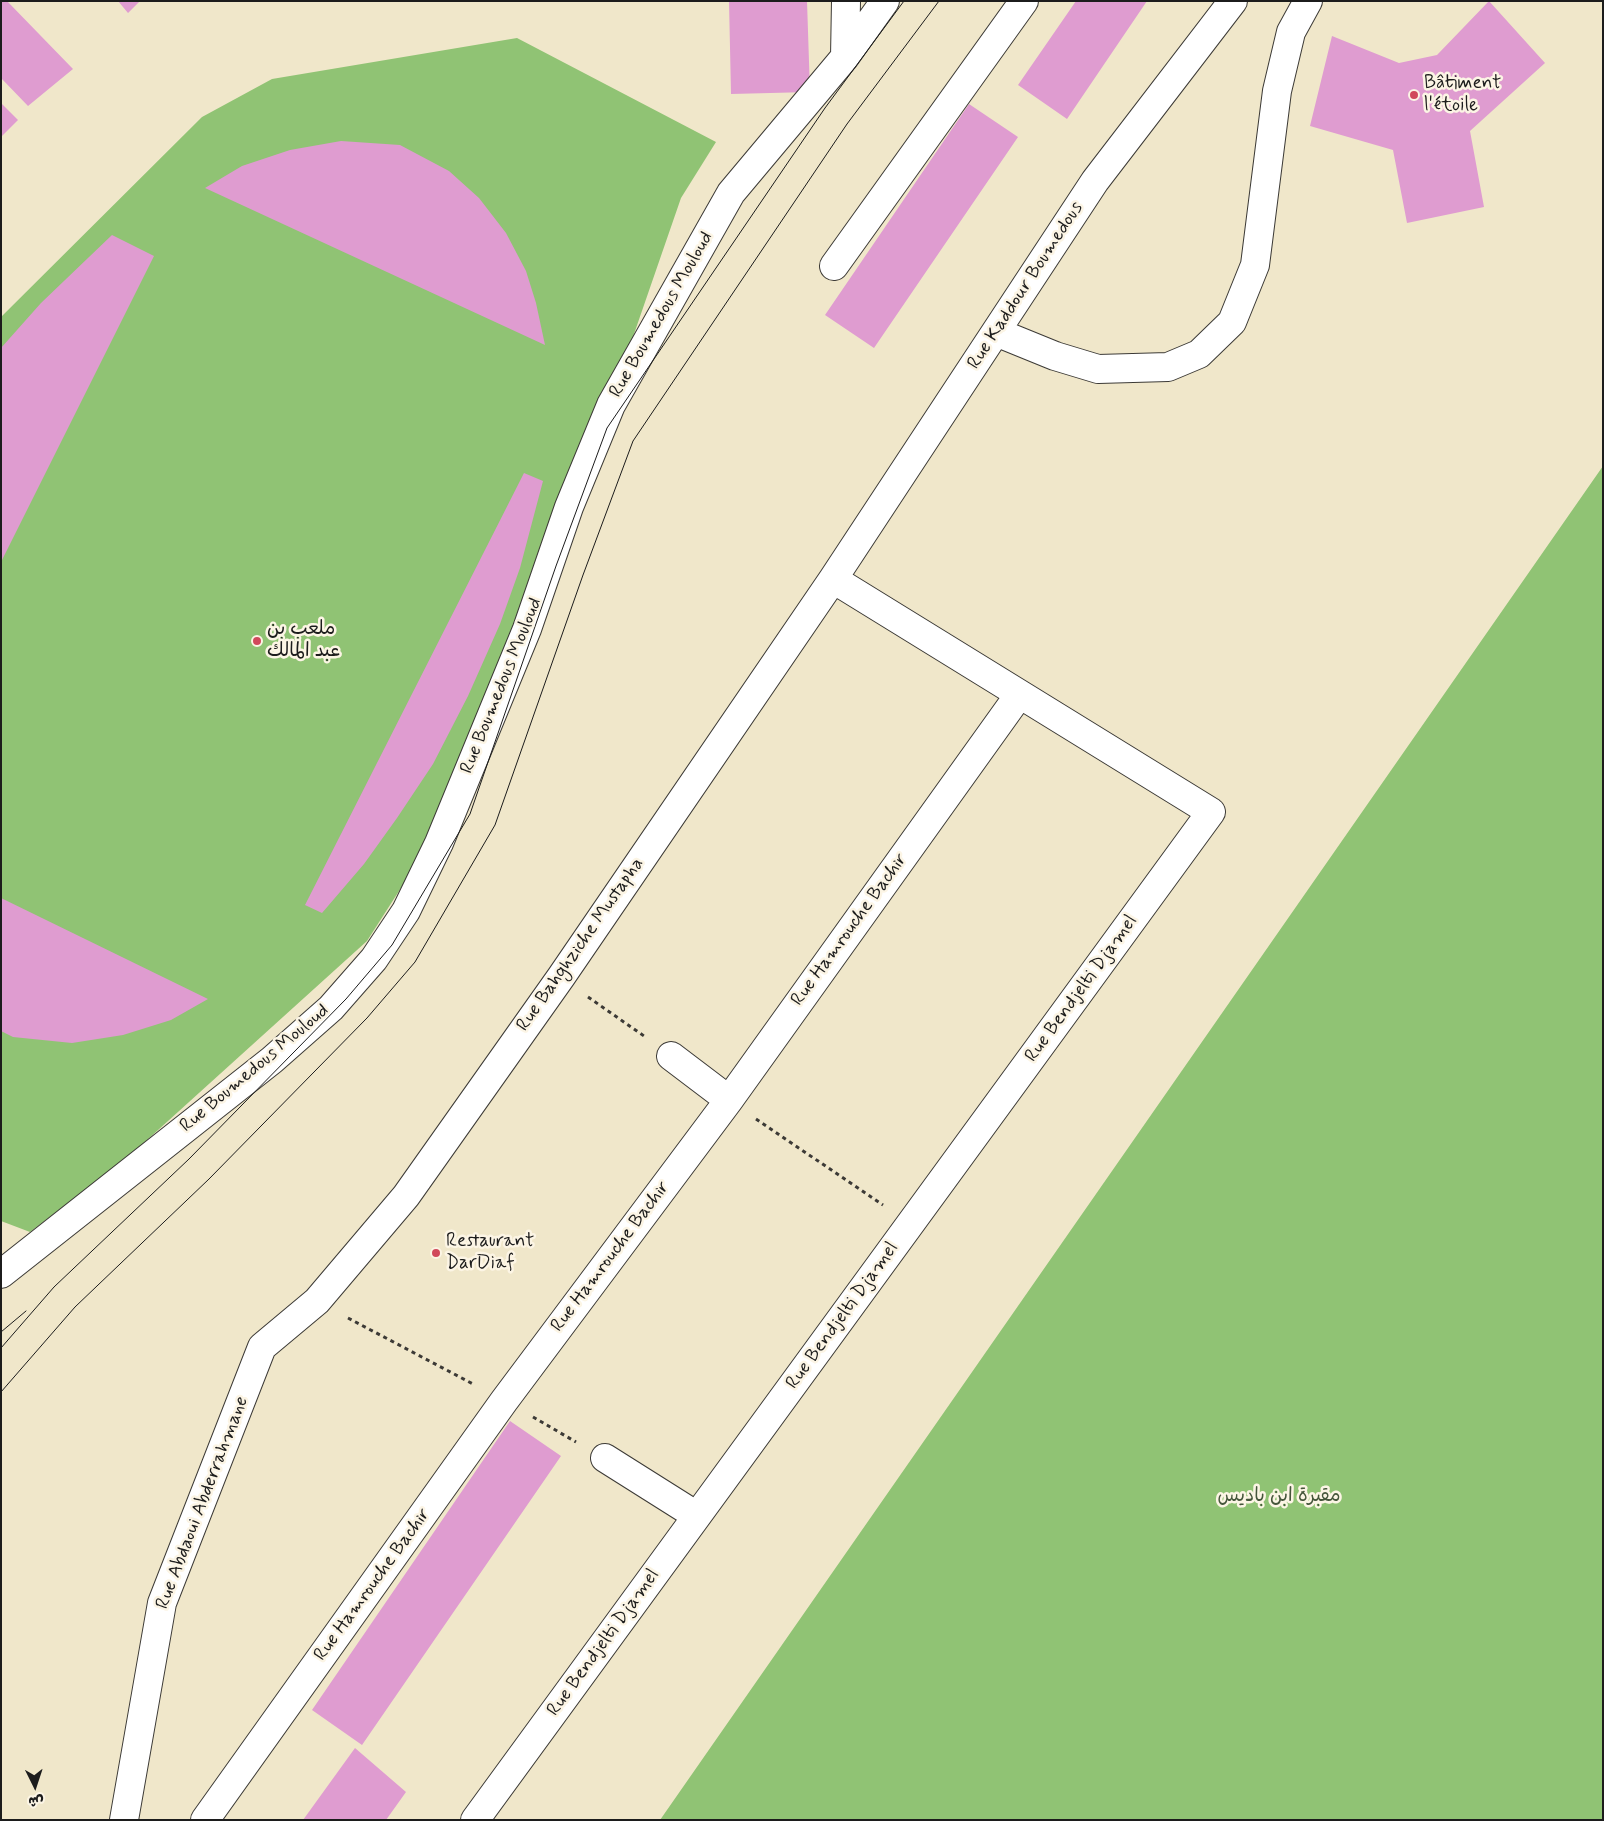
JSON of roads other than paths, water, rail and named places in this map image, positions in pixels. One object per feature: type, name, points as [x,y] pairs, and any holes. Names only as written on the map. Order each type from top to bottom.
[{"type":"street","points":[[845,57],[846,1]]},
{"type":"street","name":"Rue Boumedous Mouloud","points":[[1,1274],[272,1060],[330,1008],[374,959],[406,911],[438,843],[527,629],[569,507],[612,405],[731,193],[845,57],[885,1]]},
{"type":"street","points":[[834,266],[1024,1]]},
{"type":"street","name":"Rue Kaddour Boumedous","points":[[832,579],[1095,182],[1233,1]]},
{"type":"street","points":[[996,332],[1055,356],[1098,369],[1168,367],[1199,354],[1232,322],[1255,265],[1277,91],[1291,32],[1308,1]]},
{"type":"street","points":[[832,579],[1019,696]]},
{"type":"street","name":"Rue Bahghziche Mustapha","points":[[317,1301],[406,1196],[561,977],[832,579]]},
{"type":"street","name":"Rue Bendjelti Djamel","points":[[475,1820],[1211,812],[1019,696]]},
{"type":"street","name":"Rue Hamrouche Bachir","points":[[205,1820],[504,1401],[729,1100],[1019,696]]},
{"type":"street","points":[[670,1056],[729,1100]]},
{"type":"street","name":"Rue Abdaoui Abderrahmane","points":[[124,1820],[162,1603],[262,1347],[317,1301]]},
{"type":"street","points":[[605,1458],[697,1516]]},
{"type":"tram line","points":[[1,1348],[54,1287],[189,1159],[346,999],[392,945],[470,814],[556,566],[607,428],[825,108],[904,1]]},
{"type":"tram line","points":[[1,1392],[75,1307],[209,1179],[367,1018],[415,962],[495,825],[583,575],[633,441],[847,124],[939,1]]},
{"type":"tram line","points":[[1,1332],[26,1311]]},
{"type":"place","name":"Bâtiment l'étoile","points":[[1414,95]]},
{"type":"place","name":"ملعب بن عبد المالك","points":[[257,641]]},
{"type":"place","name":"Restaurant DarDiaf","points":[[436,1253]]},
{"type":"park label","name":"مقبرة ابن باديس","points":[[1279,1497]]}]
